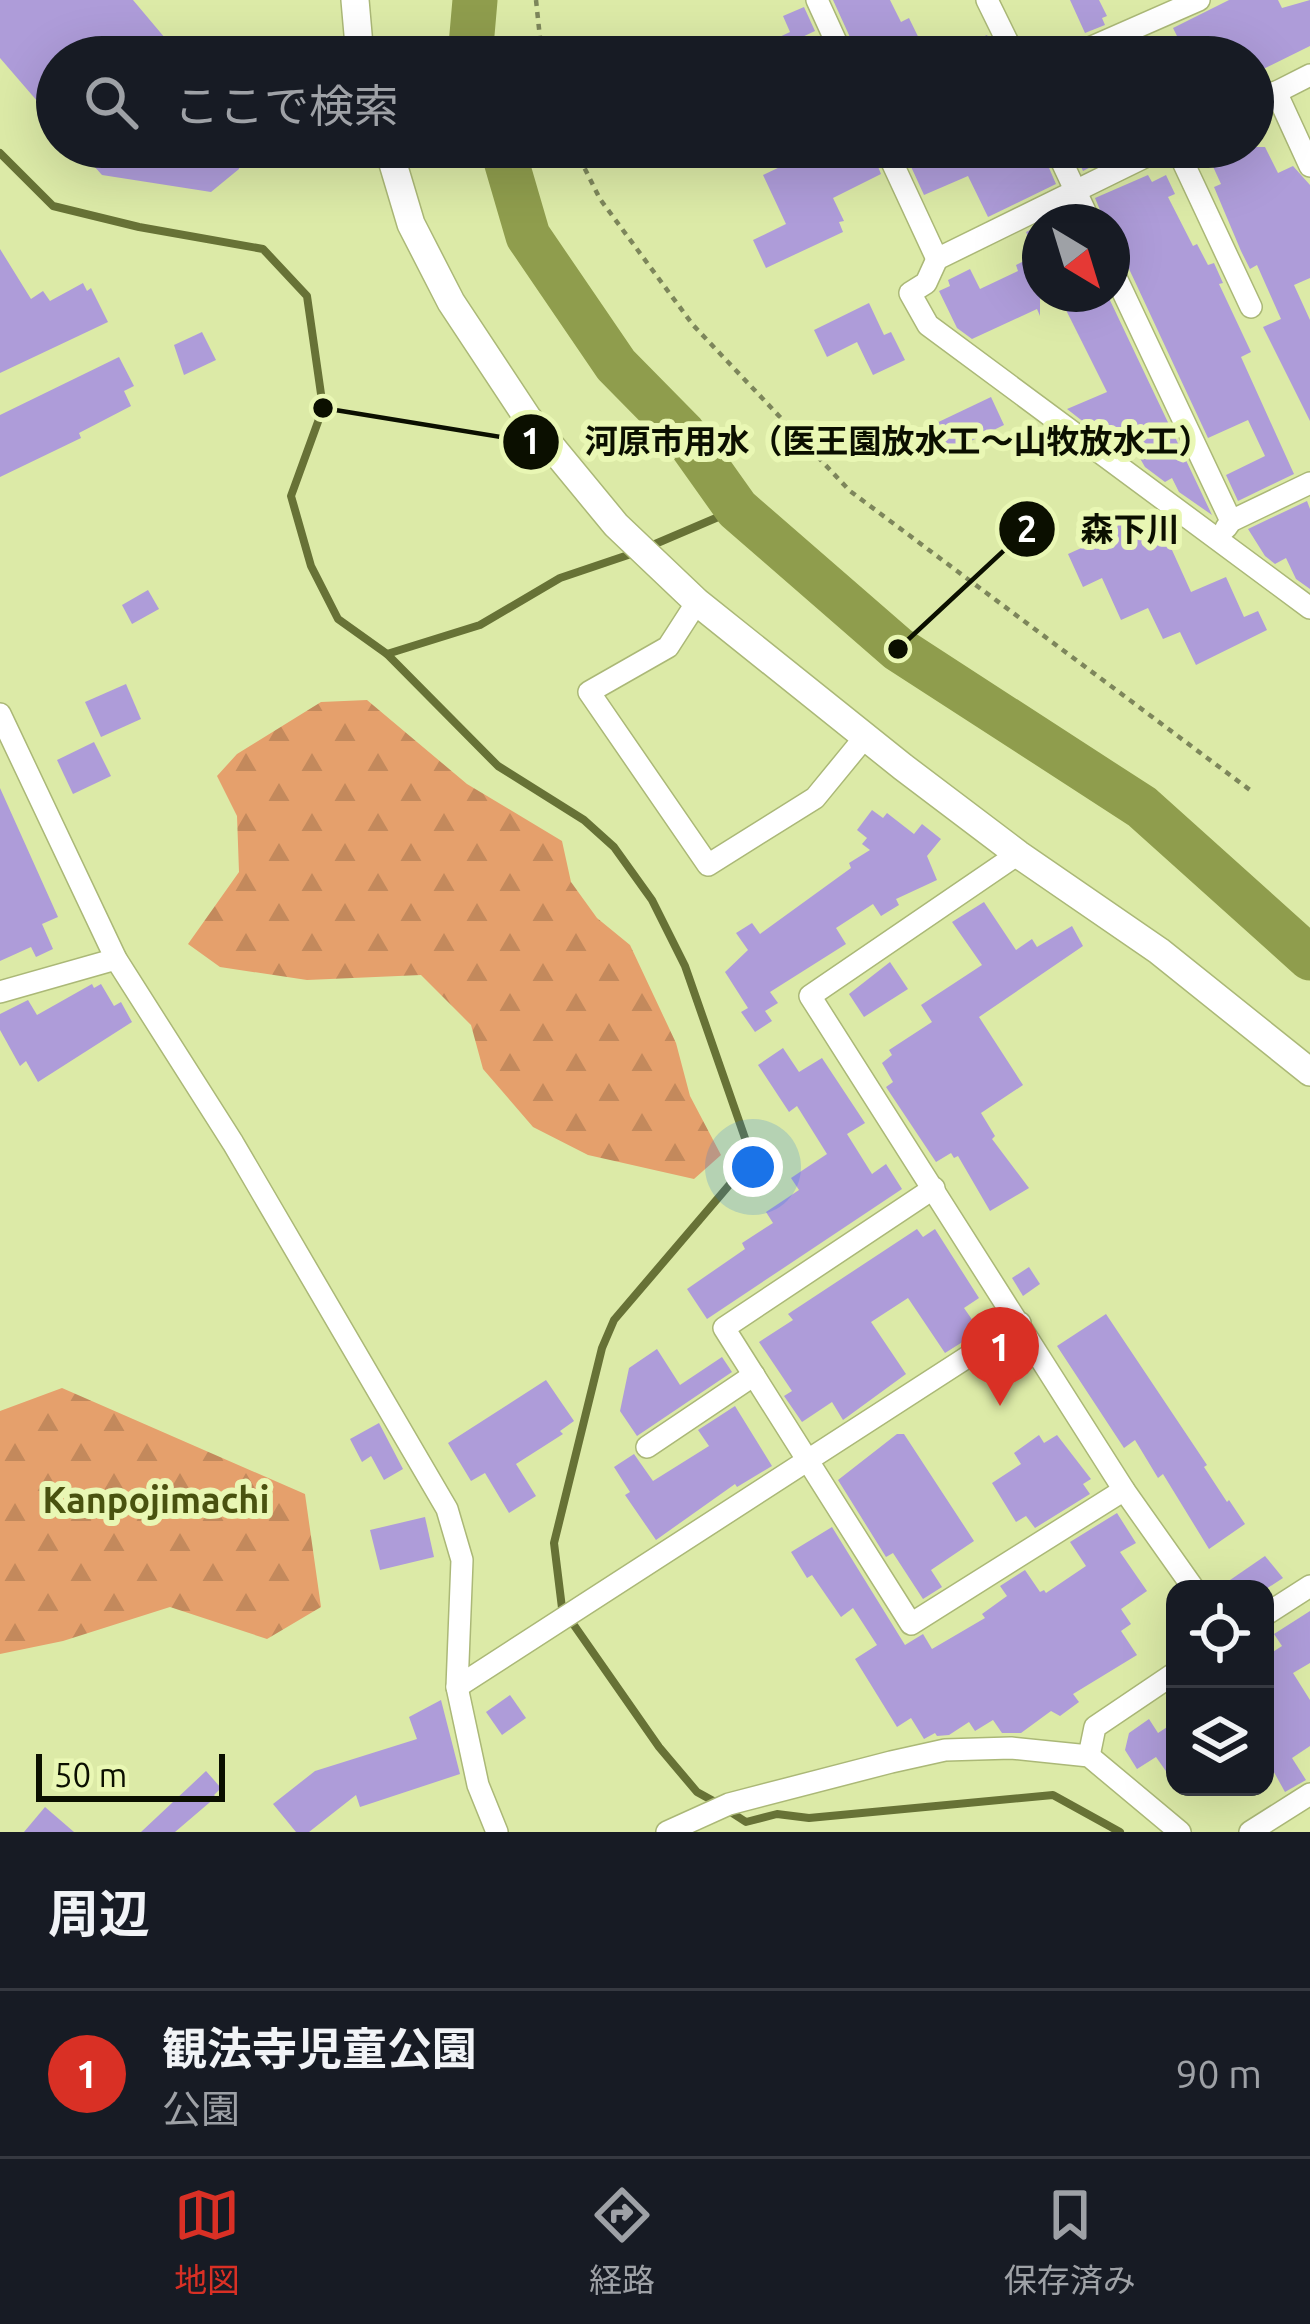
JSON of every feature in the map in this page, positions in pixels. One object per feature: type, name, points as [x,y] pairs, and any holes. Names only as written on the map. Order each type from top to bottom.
[{"type":"street","points":[[356,0],[359,36]]},
{"type":"street","points":[[817,0],[833,36]]},
{"type":"street","points":[[987,0],[1005,36]]},
{"type":"street","points":[[1117,36],[1199,0]]},
{"type":"street","points":[[1310,76],[1276,92],[1310,166]]},
{"type":"street","points":[[394,168],[411,224],[451,302],[527,417],[616,525],[697,602],[865,737],[1018,854],[1159,950],[1310,1072]]},
{"type":"street","points":[[895,168],[937,259]]},
{"type":"street","points":[[1065,168],[1081,204]]},
{"type":"street","points":[[1122,168],[937,259],[926,283],[910,293],[928,325],[1225,529],[1310,608]]},
{"type":"street","points":[[1186,168],[1251,307]]},
{"type":"street","points":[[1130,310],[1225,529]]},
{"type":"street","points":[[1225,529],[1310,484]]},
{"type":"street","points":[[697,602],[668,647],[589,692],[708,865],[815,798],[865,737]]},
{"type":"street","points":[[0,714],[116,958],[233,1142],[447,1509],[462,1560],[457,1687],[478,1785],[497,1832]]},
{"type":"street","points":[[1018,854],[810,996],[1124,1490],[1188,1580]]},
{"type":"street","points":[[0,992],[116,958]]},
{"type":"street","points":[[934,1188],[724,1328],[911,1624],[1124,1490]]},
{"type":"street","points":[[457,1687],[1020,1323]]},
{"type":"street","points":[[646,1448],[754,1375]]},
{"type":"street","points":[[1274,1609],[1310,1586]]},
{"type":"street","points":[[1089,1756],[1095,1726],[1166,1679]]},
{"type":"street","points":[[667,1832],[729,1804],[945,1750],[1011,1748],[1089,1756],[1180,1832]]},
{"type":"street","points":[[1250,1832],[1310,1794]]},
{"type":"path","points":[[536,0],[540,36]]},
{"type":"path","points":[[584,168],[599,199],[692,325],[850,491],[1250,790]]},
{"type":"green space","points":[[367,700],[467,784],[562,841],[571,882],[597,918],[630,945],[676,1043],[690,1096],[721,1155],[694,1179],[588,1155],[533,1127],[483,1069],[471,1025],[421,975],[307,980],[220,967],[188,944],[239,872],[237,816],[217,776],[237,754],[321,702]]},
{"type":"green space","points":[[62,1388],[305,1494],[321,1607],[267,1639],[170,1607],[63,1641],[0,1654],[0,1411]]},
{"type":"building","points":[[0,0],[133,0],[163,36],[36,36],[36,100],[0,58]]},
{"type":"building","points":[[833,0],[890,0],[901,22],[909,18],[918,36],[849,36]]},
{"type":"building","points":[[1070,0],[1099,0],[1107,16],[1102,18],[1105,25],[1085,33]]},
{"type":"building","points":[[1229,0],[1278,0],[1282,8],[1310,0],[1310,46],[1274,64],[1274,36],[1177,36],[1173,28]]},
{"type":"building","points":[[804,7],[815,31],[782,36],[790,32],[783,16]]},
{"type":"building","points":[[1274,165],[1278,173],[1293,166],[1310,185],[1310,278],[1294,285],[1310,320],[1310,421],[1263,327],[1281,319],[1257,265],[1250,269],[1241,251],[1214,187],[1221,184],[1214,168]]},
{"type":"building","points":[[96,168],[239,168],[211,192],[102,175]]},
{"type":"building","points":[[778,168],[879,168],[881,174],[833,198],[844,221],[839,222],[843,232],[766,268],[753,240],[786,224],[763,175]]},
{"type":"building","points":[[912,168],[1049,168],[1056,184],[988,217],[968,176],[924,195]]},
{"type":"building","points":[[1148,175],[1152,182],[1166,175],[1175,194],[1168,197],[1193,246],[1197,244],[1208,265],[1214,263],[1223,283],[1219,284],[1251,352],[1241,357],[1294,474],[1238,501],[1226,475],[1265,456],[1248,420],[1208,438],[1130,271],[1130,204],[1098,204],[1095,198]]},
{"type":"building","points":[[0,249],[31,299],[43,291],[50,301],[83,283],[87,291],[91,288],[108,322],[0,373]]},
{"type":"building","points":[[1022,262],[1022,312],[1030,312],[972,339],[957,328],[939,291],[950,286],[948,280],[970,269],[980,289],[1018,271],[1016,265]]},
{"type":"building","points":[[869,303],[884,335],[891,332],[905,360],[873,375],[857,342],[827,357],[814,330]]},
{"type":"building","points":[[1067,312],[1116,312],[1212,515],[1179,492],[1172,478],[1165,482],[1145,467],[1127,436],[1113,443],[1101,426],[1094,430],[1067,409],[1107,392]]},
{"type":"building","points":[[202,332],[216,360],[184,375],[174,345]]},
{"type":"building","points":[[119,357],[134,386],[124,391],[131,406],[79,433],[81,438],[0,477],[0,415]]},
{"type":"building","points":[[991,397],[1004,425],[942,455],[928,427]]},
{"type":"building","points":[[1307,501],[1310,589],[1296,579],[1286,558],[1275,564],[1265,556],[1248,529]]},
{"type":"building","points":[[1135,517],[1148,546],[1167,539],[1191,592],[1226,577],[1244,617],[1258,611],[1267,630],[1196,665],[1180,632],[1163,639],[1148,608],[1121,620],[1102,578],[1083,587],[1068,554]]},
{"type":"building","points":[[148,590],[159,609],[132,624],[122,605]]},
{"type":"building","points":[[126,684],[141,719],[101,737],[85,702]]},
{"type":"building","points":[[94,742],[111,776],[73,794],[57,760]]},
{"type":"building","points":[[0,788],[58,917],[42,924],[53,949],[36,957],[31,947],[0,961]]},
{"type":"building","points":[[872,810],[883,818],[887,813],[914,834],[922,824],[941,839],[927,856],[937,880],[896,899],[899,905],[881,916],[873,904],[836,928],[846,944],[770,992],[778,1003],[765,1011],[772,1021],[755,1032],[741,1012],[748,1008],[725,972],[748,950],[736,933],[752,923],[760,934],[851,868],[849,863],[870,850],[862,844],[867,838],[857,830]]},
{"type":"building","points":[[984,902],[1016,950],[1032,939],[1037,947],[1072,926],[1083,946],[979,1017],[1023,1085],[981,1113],[995,1136],[992,1139],[1029,1188],[990,1211],[958,1156],[951,1153],[936,1162],[886,1087],[893,1082],[882,1063],[892,1055],[889,1050],[932,1022],[921,1005],[982,965],[952,922]]},
{"type":"building","points":[[890,962],[908,989],[864,1017],[849,994]]},
{"type":"building","points":[[92,984],[94,988],[101,984],[114,1006],[121,1002],[132,1022],[38,1082],[26,1061],[20,1066],[0,1030],[0,1014],[28,1000],[37,1015]]},
{"type":"building","points":[[783,1048],[799,1072],[822,1058],[865,1123],[847,1134],[872,1174],[886,1164],[902,1189],[707,1319],[687,1289],[773,1223],[766,1212],[799,1190],[791,1178],[827,1154],[797,1106],[789,1112],[758,1065]]},
{"type":"building","points":[[917,1229],[923,1237],[935,1229],[979,1298],[964,1308],[980,1331],[945,1353],[908,1298],[871,1322],[906,1374],[843,1420],[832,1402],[802,1422],[784,1396],[792,1391],[759,1342],[793,1320],[788,1314]]},
{"type":"building","points":[[1029,1267],[1040,1284],[1023,1296],[1012,1278]]},
{"type":"building","points":[[1106,1314],[1245,1524],[1209,1549],[1163,1474],[1158,1478],[1135,1440],[1124,1448],[1057,1346]]},
{"type":"building","points":[[657,1349],[680,1385],[722,1357],[732,1372],[637,1436],[620,1411],[629,1368]]},
{"type":"building","points":[[546,1380],[574,1421],[560,1431],[563,1434],[516,1464],[536,1496],[509,1513],[485,1473],[471,1481],[448,1443]]},
{"type":"building","points":[[735,1406],[772,1466],[735,1484],[656,1540],[625,1495],[630,1492],[614,1467],[634,1454],[653,1481],[709,1446],[698,1430]]},
{"type":"building","points":[[379,1423],[403,1469],[384,1480],[371,1456],[362,1462],[350,1439]]},
{"type":"building","points":[[897,1434],[904,1434],[974,1541],[931,1570],[942,1587],[923,1599],[893,1553],[886,1557],[838,1480]]},
{"type":"building","points":[[1039,1435],[1044,1443],[1057,1435],[1091,1479],[1083,1484],[1090,1494],[1035,1528],[1026,1516],[1016,1522],[992,1483],[1021,1464],[1014,1453]]},
{"type":"building","points":[[1117,1513],[1136,1543],[1120,1552],[1147,1591],[1121,1609],[1131,1624],[1121,1631],[1137,1655],[1073,1694],[1079,1702],[1060,1716],[1051,1711],[1021,1733],[1002,1733],[993,1720],[975,1731],[969,1722],[949,1735],[935,1733],[924,1739],[911,1718],[897,1727],[855,1659],[877,1645],[853,1608],[841,1617],[791,1552],[832,1527],[905,1645],[923,1634],[932,1649],[985,1618],[982,1614],[1007,1596],[1000,1586],[1025,1570],[1040,1592],[1046,1593],[1086,1566],[1070,1542]]},
{"type":"building","points":[[425,1517],[434,1557],[380,1570],[370,1530]]},
{"type":"building","points":[[1265,1556],[1283,1578],[1274,1584],[1274,1580],[1230,1580]]},
{"type":"building","points":[[1310,1611],[1310,1663],[1293,1673],[1310,1700],[1310,1746],[1292,1758],[1306,1780],[1285,1792],[1274,1772],[1274,1651],[1282,1646],[1274,1634]]},
{"type":"building","points":[[510,1695],[526,1718],[502,1735],[486,1712]]},
{"type":"building","points":[[441,1700],[460,1774],[360,1807],[356,1795],[309,1832],[296,1832],[273,1804],[315,1771],[417,1739],[409,1717]]},
{"type":"building","points":[[1149,1719],[1158,1733],[1166,1728],[1166,1771],[1156,1757],[1137,1769],[1125,1750],[1129,1733]]},
{"type":"building","points":[[206,1771],[221,1788],[216,1797],[175,1832],[141,1832]]},
{"type":"building","points":[[45,1807],[74,1832],[24,1832]]},
{"type":"waterway","points":[[472,36],[475,0]]},
{"type":"waterway","points":[[0,153],[53,206],[263,249],[307,296],[323,408],[291,496],[311,566],[338,619],[387,654],[498,766],[584,820],[614,847],[652,900],[685,966],[746,1141],[748,1163],[614,1320],[602,1348],[554,1543],[562,1608],[659,1747],[697,1792],[717,1803]]},
{"type":"waterway","points":[[508,168],[528,236],[616,365],[683,433],[737,509],[898,649],[1142,807],[1310,958]]},
{"type":"waterway","points":[[648,547],[737,509]]},
{"type":"waterway","points":[[387,654],[480,625],[560,578],[634,553]]},
{"type":"waterway","points":[[729,1811],[746,1822],[777,1814],[809,1818],[1053,1795],[1120,1832]]},
{"type":"place","name":"河原市用水（医王園放水工～山牧放水工）","points":[[323,408]]},
{"type":"place","name":"森下川","points":[[898,649]]},
{"type":"place","name":"観法寺児童公園","points":[[1000,1406]]},
{"type":"district","name":"Kanpojimachi","points":[[156,1499]]}]
